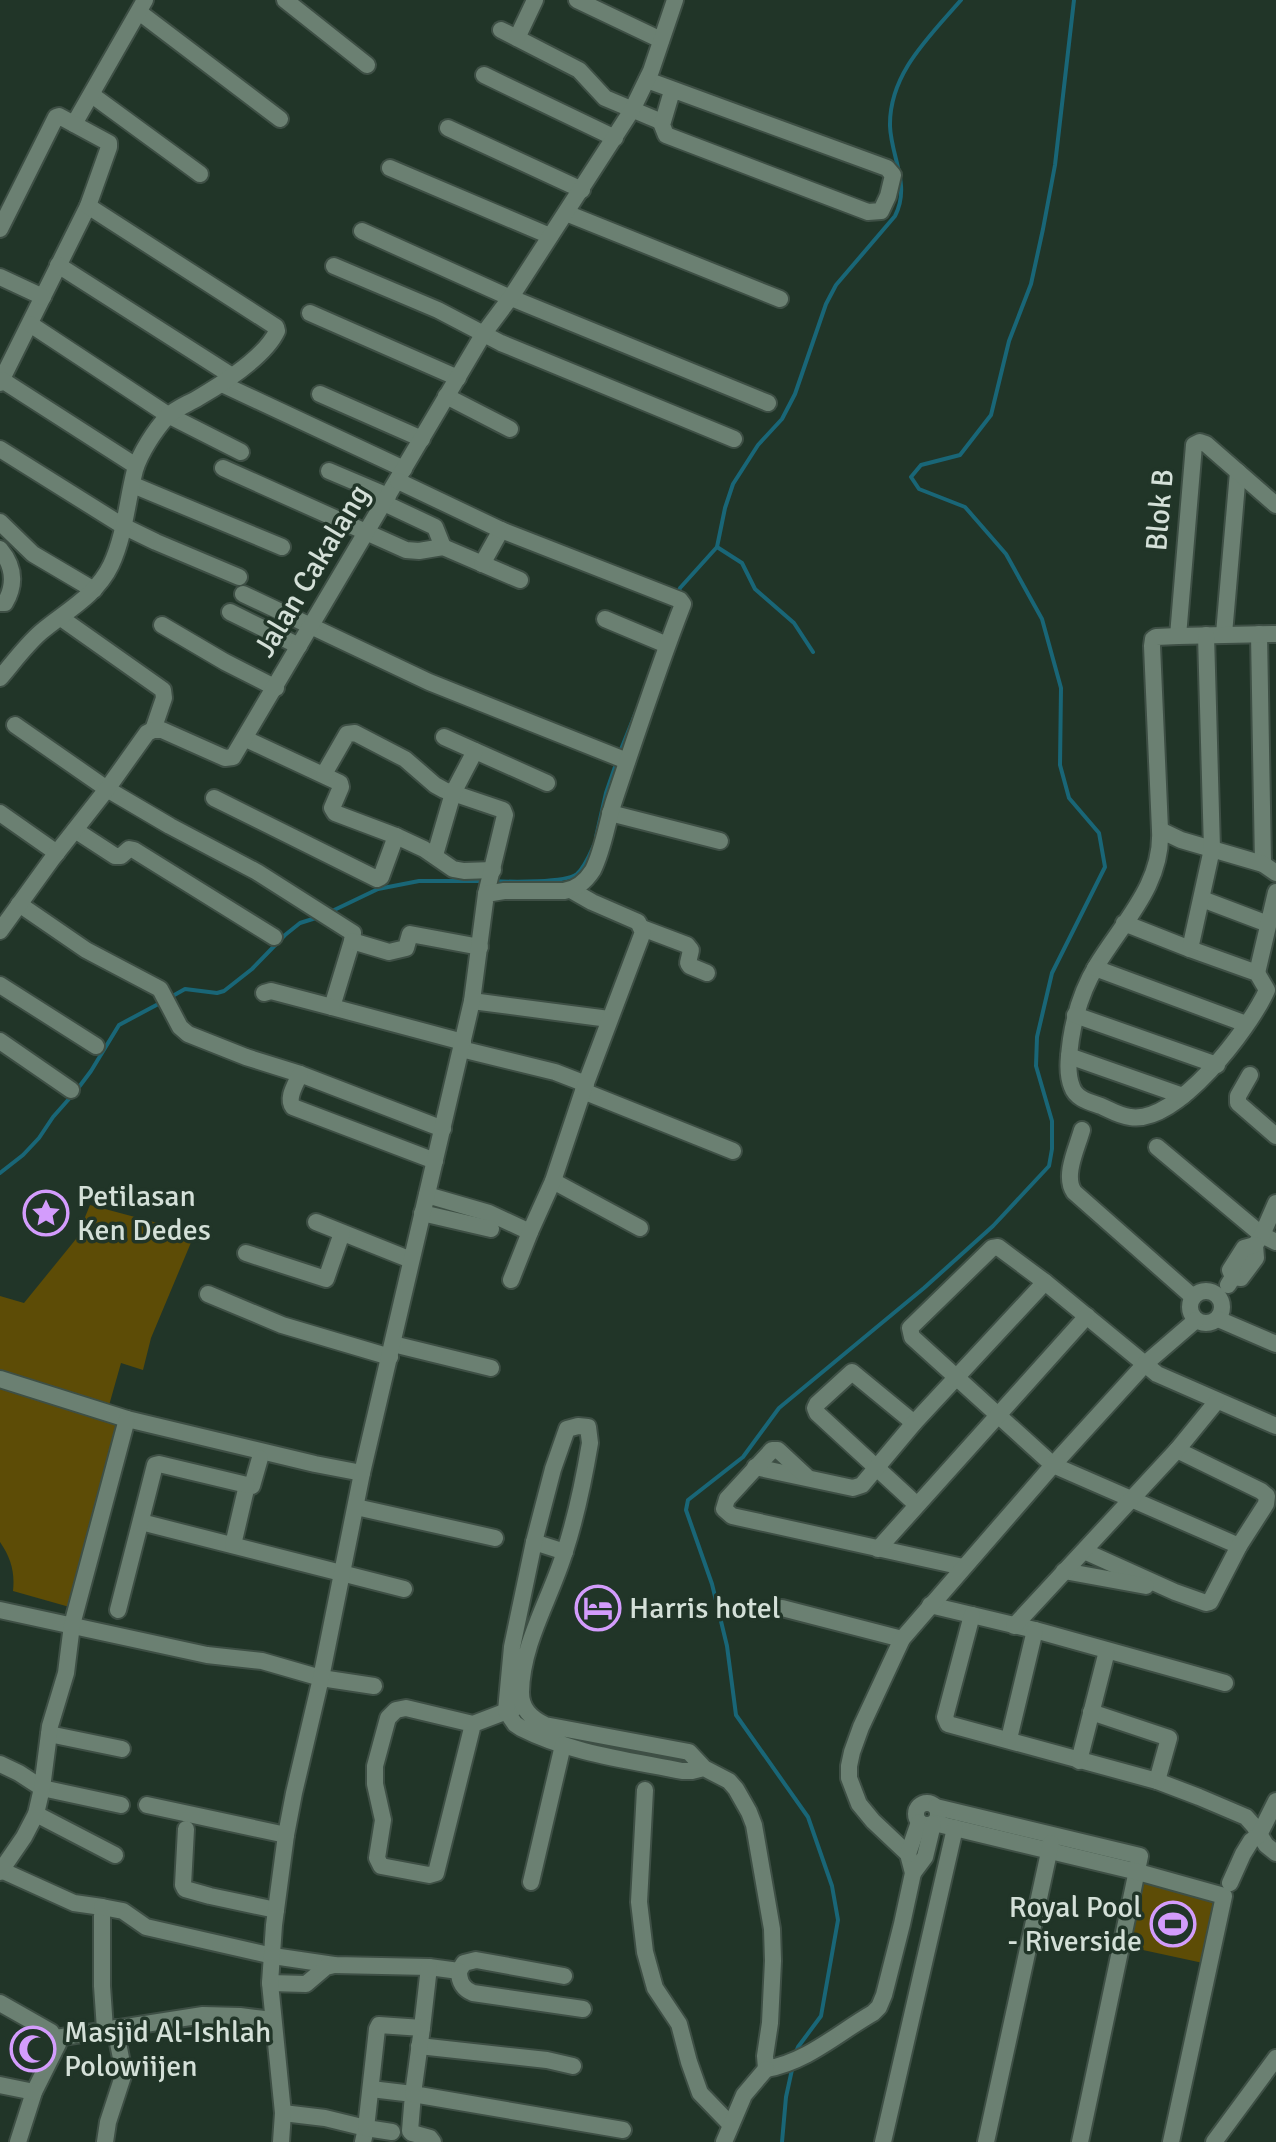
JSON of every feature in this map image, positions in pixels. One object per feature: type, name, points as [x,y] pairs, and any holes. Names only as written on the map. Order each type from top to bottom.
[{"type":"street","points":[[285,0],[367,65]]},
{"type":"street","points":[[517,38],[535,0]]},
{"type":"street","points":[[577,0],[661,40]]},
{"type":"street","name":"Jalan Cakalang","points":[[246,739],[484,333],[511,297],[632,110],[647,80],[675,0]]},
{"type":"street","points":[[74,124],[142,6],[280,119]]},
{"type":"street","points":[[501,30],[579,70],[605,98],[662,122]]},
{"type":"street","points":[[484,75],[618,133]]},
{"type":"street","points":[[647,80],[887,168],[893,175],[881,211],[868,212],[668,136],[662,130],[662,122],[672,91]]},
{"type":"street","points":[[92,95],[200,174]]},
{"type":"street","points":[[0,229],[55,117],[106,140],[109,147],[88,206],[1,382],[136,466]]},
{"type":"street","points":[[448,128],[582,190]]},
{"type":"street","points":[[390,168],[550,236]]},
{"type":"street","points":[[0,678],[33,639],[69,624],[111,565],[136,466],[168,415],[227,380],[271,341],[277,331],[276,327],[88,206]]},
{"type":"street","points":[[566,213],[780,299]]},
{"type":"street","points":[[362,231],[511,297],[768,403]]},
{"type":"street","points":[[0,931],[145,734],[153,730],[162,730],[229,759],[246,739],[324,774],[341,783],[332,808],[335,813],[396,836],[435,855],[453,869],[490,881],[504,891],[571,890],[580,885],[593,869],[610,813],[620,758],[662,643],[683,604],[676,598],[501,530],[227,380],[58,265]]},
{"type":"street","points":[[334,266],[438,310],[501,343],[734,439]]},
{"type":"street","points":[[0,277],[43,297]]},
{"type":"street","points":[[310,313],[458,378]]},
{"type":"street","points":[[30,324],[168,415],[241,452]]},
{"type":"street","points":[[320,394],[422,439]]},
{"type":"street","points":[[446,396],[510,429]]},
{"type":"street","name":"Blok B","points":[[1178,636],[1193,446],[1206,444],[1276,505]]},
{"type":"street","points":[[0,449],[123,526],[241,585],[312,627],[429,682],[620,758]]},
{"type":"street","points":[[223,468],[412,552],[443,547],[520,580]]},
{"type":"street","points":[[329,471],[435,527],[443,547]]},
{"type":"street","points":[[1224,634],[1238,472]]},
{"type":"street","points":[[133,485],[282,547]]},
{"type":"street","points":[[0,522],[33,554],[94,590]]},
{"type":"street","points":[[482,564],[501,530]]},
{"type":"street","points":[[0,549],[11,572],[12,589],[4,604],[0,603]]},
{"type":"street","points":[[230,612],[299,646]]},
{"type":"street","points":[[605,619],[662,643]]},
{"type":"street","points":[[1160,830],[1181,840],[1270,868],[1270,634],[1276,623]]},
{"type":"street","points":[[69,624],[163,690],[164,698],[153,730]]},
{"type":"street","points":[[162,625],[276,688]]},
{"type":"street","points":[[1124,923],[1257,973],[1267,991],[1217,1065],[1183,1096],[1149,1115],[1131,1117],[1079,1097],[1073,1092],[1068,1073],[1075,1015],[1095,968],[1124,923],[1153,878],[1159,856],[1152,643],[1155,637],[1270,634]]},
{"type":"street","points":[[1190,949],[1212,849],[1206,635]]},
{"type":"street","points":[[15,725],[107,789],[257,872],[352,932],[332,1007]]},
{"type":"street","points":[[281,2142],[283,2113],[270,1983],[286,1835],[362,1473],[472,1001],[504,811],[435,785],[405,759],[355,733],[347,734],[324,774]]},
{"type":"street","points":[[444,737],[547,783]]},
{"type":"street","points":[[435,855],[453,793],[475,751]]},
{"type":"street","points":[[214,798],[376,879],[381,876],[396,836]]},
{"type":"street","points":[[0,813],[57,853]]},
{"type":"street","points":[[610,813],[720,841]]},
{"type":"street","points":[[75,830],[124,853],[274,937]]},
{"type":"street","points":[[571,890],[638,922],[642,928],[687,945],[691,950],[690,966],[707,973]]},
{"type":"street","points":[[1257,973],[1276,892]]},
{"type":"street","points":[[1202,899],[1268,924]]},
{"type":"street","points":[[19,904],[86,950],[160,989],[182,1030],[188,1034],[443,1129]]},
{"type":"street","points":[[511,1280],[553,1181],[642,928]]},
{"type":"street","points":[[352,941],[389,952],[406,948],[410,934],[480,947]]},
{"type":"street","points":[[1095,968],[1246,1024]]},
{"type":"street","points":[[0,985],[96,1046]]},
{"type":"street","points":[[264,993],[271,991],[332,1007],[555,1072],[733,1151]]},
{"type":"street","points":[[472,1001],[609,1019]]},
{"type":"street","points":[[1075,1015],[1217,1065]]},
{"type":"street","points":[[0,1041],[71,1090]]},
{"type":"street","points":[[1069,1056],[1183,1096]]},
{"type":"street","points":[[300,1074],[290,1106],[435,1161]]},
{"type":"street","points":[[1250,1075],[1238,1096],[1238,1103],[1276,1136]]},
{"type":"street","points":[[1082,1130],[1070,1186],[1193,1297]]},
{"type":"street","points":[[1157,1147],[1264,1241]]},
{"type":"street","points":[[553,1181],[640,1228]]},
{"type":"street","points":[[427,1195],[489,1213],[530,1232]]},
{"type":"street","points":[[1220,1297],[1233,1277],[1241,1278],[1256,1258],[1276,1203]]},
{"type":"street","points":[[422,1213],[491,1229]]},
{"type":"street","points":[[316,1222],[411,1260]]},
{"type":"street","points":[[246,1253],[326,1279],[342,1233]]},
{"type":"street","points":[[1239,1546],[1053,1465],[912,1337],[910,1327],[995,1247],[999,1248],[1165,1378],[1276,1426]]},
{"type":"street","points":[[963,1567],[729,1514],[724,1509],[726,1502],[771,1451],[777,1450],[808,1478],[856,1488],[862,1485],[914,1423],[1045,1282]]},
{"type":"street","points":[[1206,1290],[1220,1297],[1223,1308],[1218,1319],[1211,1323],[1196,1320],[1190,1309],[1193,1297],[1206,1290]]},
{"type":"street","points":[[208,1294],[282,1325],[391,1350],[491,1368]]},
{"type":"street","points":[[878,1549],[1087,1316]]},
{"type":"street","points":[[1218,1319],[1276,1344]]},
{"type":"street","points":[[913,1873],[908,1854],[859,1804],[849,1778],[852,1752],[861,1727],[902,1639],[1145,1364],[1196,1320]]},
{"type":"street","points":[[914,1423],[852,1372],[815,1409],[917,1505]]},
{"type":"street","points":[[0,1379],[127,1419],[362,1473]]},
{"type":"street","points":[[1014,1626],[1177,1450],[1217,1401]]},
{"type":"street","points":[[127,1419],[72,1625],[66,1673],[49,1734],[36,1814],[1,1871],[74,1903],[123,1911],[146,1927],[273,1956],[334,1965],[429,1967],[459,1971]]},
{"type":"street","points":[[704,1768],[682,1771],[563,1745],[521,1728],[506,1711],[512,1647],[534,1542],[564,1432],[571,1427],[588,1427],[591,1436],[589,1452],[565,1552],[528,1650],[521,1693],[524,1705],[532,1718],[545,1725],[689,1752],[704,1768],[729,1781],[736,1789],[749,1812],[757,1838],[772,1929],[770,2023],[765,2056],[772,2068]]},
{"type":"street","points":[[1084,1551],[1175,1592],[1210,1603],[1239,1546],[1266,1504],[1266,1494],[1177,1450]]},
{"type":"street","points":[[118,1610],[154,1469],[158,1464],[252,1486],[260,1458]]},
{"type":"street","points":[[233,1545],[247,1485]]},
{"type":"street","points":[[356,1507],[495,1538]]},
{"type":"street","points":[[141,1522],[404,1589]]},
{"type":"street","points":[[534,1542],[565,1552]]},
{"type":"street","points":[[1064,1571],[1175,1592]]},
{"type":"street","points":[[930,1605],[1035,1630],[1225,1683]]},
{"type":"street","points":[[782,1608],[902,1639]]},
{"type":"street","points":[[0,1610],[207,1655],[262,1661],[321,1678],[374,1686]]},
{"type":"street","points":[[972,1615],[945,1716],[949,1725],[1157,1781],[1246,1817],[1276,1853]]},
{"type":"street","points":[[1009,1739],[1035,1630]]},
{"type":"street","points":[[1079,1761],[1107,1651]]},
{"type":"street","points":[[473,1724],[436,1873],[429,1875],[380,1865],[377,1858],[383,1820],[374,1775],[388,1718],[396,1710],[406,1708],[473,1724],[524,1705]]},
{"type":"street","points":[[1091,1712],[1169,1738],[1157,1781]]},
{"type":"street","points":[[49,1734],[122,1749]]},
{"type":"street","points":[[531,1882],[563,1745]]},
{"type":"street","points":[[0,1764],[42,1788],[121,1805]]},
{"type":"street","points":[[645,1790],[639,1902],[645,1952],[655,1988],[679,2024],[700,2093],[730,2124]]},
{"type":"street","points":[[1230,1883],[1243,1854],[1259,1835],[1276,1801]]},
{"type":"street","points":[[147,1805],[286,1835]]},
{"type":"street","points":[[36,1814],[115,1855]]},
{"type":"street","points":[[908,1854],[931,1819]]},
{"type":"street","points":[[931,1819],[955,1828],[1051,1842]]},
{"type":"street","points":[[931,1819],[1051,1842],[1225,1897],[1171,2142]]},
{"type":"street","points":[[724,2142],[744,2095],[772,2068],[806,2056],[879,2007],[913,1873],[925,1857],[931,1819]]},
{"type":"street","points":[[883,2142],[955,1828]]},
{"type":"street","points":[[186,1829],[184,1888],[276,1910]]},
{"type":"street","points":[[986,2142],[1051,1842]]},
{"type":"street","points":[[1080,2142],[1138,1872]]},
{"type":"street","points":[[102,1907],[102,1986],[110,2029],[124,2073],[108,2122],[105,2142]]},
{"type":"street","points":[[564,1976],[472,1960],[464,1963],[459,1971],[459,1979],[473,1993],[583,2009]]},
{"type":"street","points":[[270,1983],[306,1984],[326,1967],[334,1965]]},
{"type":"street","points":[[429,1967],[410,2131],[433,2142]]},
{"type":"street","points":[[0,2003],[51,2032],[58,2044],[34,2092],[18,2142]]},
{"type":"street","points":[[56,2038],[203,2015],[273,2020]]},
{"type":"street","points":[[364,2135],[379,2025],[422,2028]]},
{"type":"street","points":[[419,2046],[547,2060],[573,2066]]},
{"type":"street","points":[[1214,2142],[1276,2058]]},
{"type":"street","points":[[0,2085],[34,2092]]},
{"type":"street","points":[[371,2089],[623,2130]]},
{"type":"street","points":[[283,2113],[325,2118],[364,2135],[392,2132]]},
{"type":"shaded area","points":[[90,1205],[195,1233],[151,1338],[143,1370],[121,1363],[108,1409],[0,1375],[0,1296],[24,1303],[76,1239]]},
{"type":"shaded area","points":[[0,1382],[123,1423],[73,1608],[13,1591],[11,1565],[0,1542]]},
{"type":"shaded area","name":"Royal Pool - Riverside","points":[[1145,1880],[1216,1895],[1203,1963],[1129,1947],[1141,1883]]},
{"type":"waterway","points":[[678,595],[680,588],[717,547],[733,484],[758,445],[782,419],[795,394],[826,304],[836,285],[895,216],[901,193],[890,126],[896,90],[913,57],[961,0]]},
{"type":"waterway","points":[[796,2052],[821,2016],[838,1920],[832,1886],[808,1817],[736,1715],[727,1646],[712,1584],[686,1510],[688,1500],[743,1457],[779,1408],[924,1288],[993,1226],[1049,1166],[1052,1121],[1036,1066],[1037,1037],[1052,973],[1105,867],[1099,833],[1069,798],[1060,765],[1061,688],[1042,619],[1006,554],[965,507],[919,489],[911,477],[921,465],[960,455],[991,415],[1009,341],[1031,284],[1043,229],[1055,165],[1074,0]]},
{"type":"waterway","points":[[717,547],[742,563],[755,589],[794,623],[813,652]]},
{"type":"waterway","points":[[620,752],[636,712]]},
{"type":"waterway","points":[[596,837],[617,761]]},
{"type":"waterway","points":[[493,881],[571,877],[582,868],[594,845]]},
{"type":"waterway","points":[[330,912],[378,889],[419,881],[484,881]]},
{"type":"waterway","points":[[169,998],[185,989],[224,991],[300,923],[319,917]]},
{"type":"waterway","points":[[0,1173],[39,1138],[91,1071],[119,1025],[162,1002]]},
{"type":"waterway","points":[[782,2142],[786,2097],[793,2065]]},
{"type":"place","name":"Petilasan Ken Dedes","points":[[46,1213]]},
{"type":"place","name":"Harris hotel","points":[[598,1608]]},
{"type":"place","name":"Royal Pool - Riverside","points":[[1173,1924]]},
{"type":"place","name":"Masjid Al-Ishlah Polowiijen","points":[[33,2049]]}]
